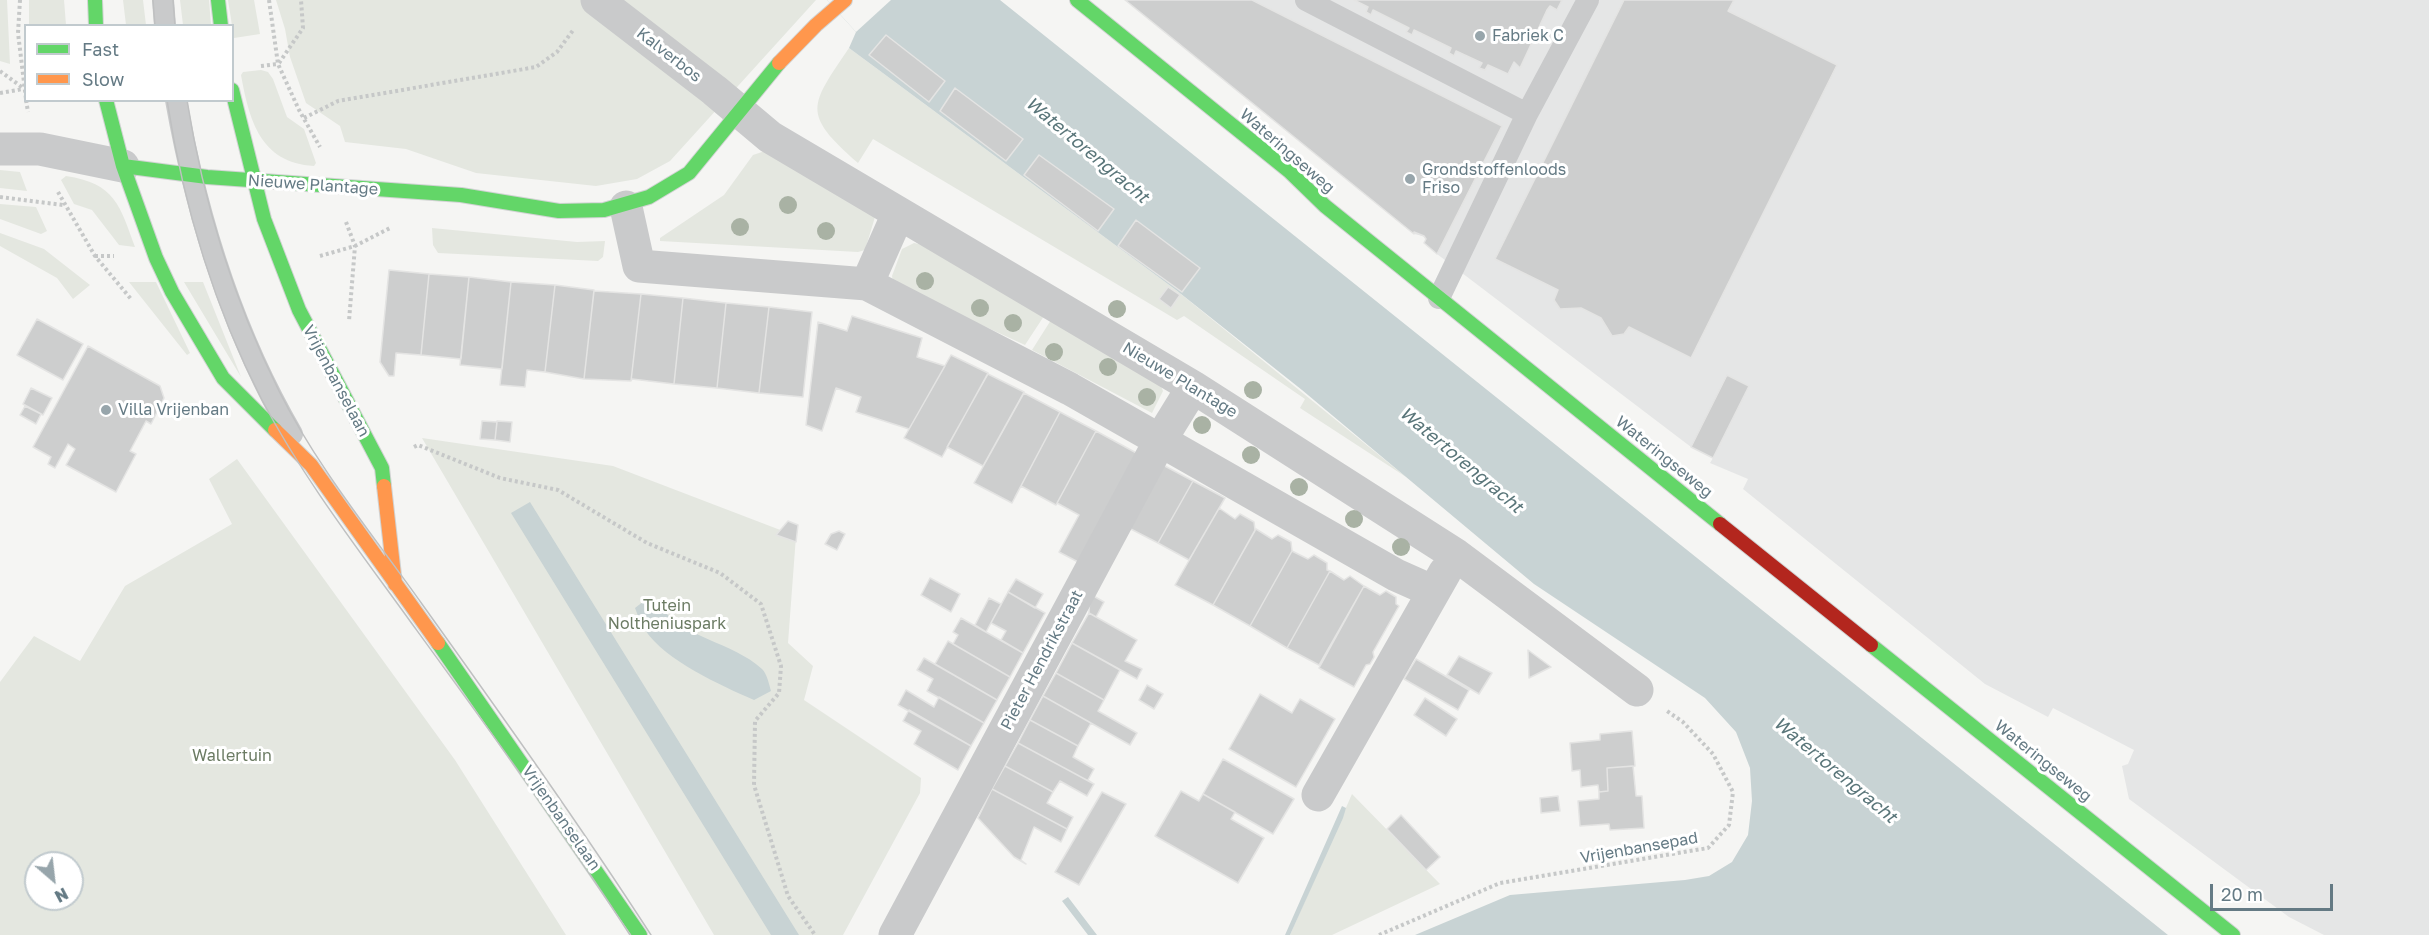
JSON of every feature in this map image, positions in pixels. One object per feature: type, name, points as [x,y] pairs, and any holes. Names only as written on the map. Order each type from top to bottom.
[{"type":"street","points":[[95,0],[96,24]]},
{"type":"street","points":[[218,0],[221,24]]},
{"type":"street","name":"Kalverbos","points":[[597,0],[739,112]]},
{"type":"street","points":[[739,112],[822,18],[845,0]]},
{"type":"street","name":"Wateringseweg","points":[[1077,0],[1289,171],[1325,206],[2233,935]]},
{"type":"street","name":"Vrijenbanselaan","points":[[234,99],[264,219],[299,310],[382,468],[395,586]]},
{"type":"street","name":"Vrijenbanselaan","points":[[107,102],[123,165],[156,258],[172,292],[223,378],[311,465],[503,735],[640,935]]},
{"type":"street","name":"Nieuwe Plantage","points":[[0,149],[40,149],[192,177],[462,195],[541,210],[590,212],[626,207],[681,180],[705,156],[739,112],[770,137],[1193,387],[1456,555],[1637,690]]},
{"type":"street","points":[[626,207],[639,266],[867,284],[1161,440],[1396,575],[1432,591]]},
{"type":"street","points":[[867,284],[898,214]]},
{"type":"street","name":"Pieter Hendrikstraat","points":[[895,935],[1161,440],[1193,387]]},
{"type":"street","points":[[1318,795],[1432,591],[1456,555]]},
{"type":"lane","points":[[163,0],[165,24]]},
{"type":"lane","points":[[1305,0],[1527,114]]},
{"type":"lane","points":[[1439,298],[1527,114],[1588,0]]},
{"type":"lane","name":"Vrijenbanselaan","points":[[176,102],[192,177],[219,278],[269,395],[311,465]]},
{"type":"path","points":[[20,0],[18,33],[24,81]]},
{"type":"path","points":[[269,0],[278,64],[320,145]]},
{"type":"path","points":[[278,64],[303,28],[301,0]]},
{"type":"path","points":[[304,118],[338,100],[536,67],[557,52],[576,26]]},
{"type":"path","points":[[0,71],[24,88]]},
{"type":"path","points":[[0,93],[24,89]]},
{"type":"path","points":[[0,197],[64,205],[96,256],[138,307]]},
{"type":"path","points":[[382,468],[418,445],[500,478],[558,490],[647,543],[720,573],[761,604],[781,666],[779,693],[754,721],[754,785],[788,896],[815,935]]},
{"type":"path","name":"Vrijenbansepad","points":[[1379,935],[1500,882],[1708,848],[1729,825],[1733,792],[1713,754],[1683,722],[1637,690]]},
{"type":"shaded area","points":[[1125,0],[2429,0],[2429,935],[2324,935],[2289,917],[2129,799],[2122,766],[2128,764],[2134,750],[2053,708],[2048,717],[1985,684],[1743,489],[1748,479],[1710,463],[1713,458],[1691,447],[1437,254],[1424,243],[1426,239],[1423,236],[1414,234]]},
{"type":"green space","points":[[0,0],[7,0],[10,64],[0,61]]},
{"type":"green space","points":[[29,0],[64,0],[66,24],[29,24]]},
{"type":"green space","points":[[123,0],[143,0],[146,24],[126,24]]},
{"type":"green space","points":[[180,0],[209,0],[211,24],[183,24]]},
{"type":"green space","points":[[228,0],[254,0],[260,34],[234,38],[234,24],[232,24]]},
{"type":"green space","points":[[276,0],[816,0],[670,161],[637,179],[596,186],[476,173],[406,149],[345,142],[340,126],[306,103],[290,57],[285,29]]},
{"type":"green space","points":[[849,48],[1176,290],[1406,477],[1300,408],[1305,399],[1184,316],[1177,320],[873,139],[858,163],[827,132],[820,120],[818,109],[826,83]]},
{"type":"green space","points":[[261,70],[268,72],[273,79],[287,117],[304,129],[316,163],[314,166],[296,163],[281,157],[260,136],[248,107],[241,75],[243,72]]},
{"type":"green space","points":[[765,151],[875,217],[865,250],[858,252],[660,241],[660,238],[724,195],[753,155]]},
{"type":"green space","points":[[0,170],[20,172],[27,191],[0,188]]},
{"type":"green space","points":[[66,176],[95,184],[113,199],[125,220],[135,247],[119,245],[92,210],[74,204],[61,180]]},
{"type":"green space","points":[[0,204],[36,207],[47,231],[41,234],[0,219]]},
{"type":"green space","points":[[432,228],[577,242],[605,241],[603,257],[598,261],[438,253],[433,245]]},
{"type":"green space","points":[[0,233],[44,249],[90,285],[73,299],[57,278],[0,246]]},
{"type":"green space","points":[[914,243],[924,245],[1044,316],[1025,345],[901,288],[893,282],[892,276],[902,249]]},
{"type":"green space","points":[[129,282],[156,282],[190,353],[187,355]]},
{"type":"green space","points":[[184,282],[203,282],[241,377]]},
{"type":"green space","points":[[1051,320],[1160,384],[1163,391],[1152,413],[1032,350]]},
{"type":"green space","name":"Tutein Noltheniuspark","points":[[422,438],[613,466],[796,536],[788,643],[813,666],[804,700],[921,778],[920,793],[843,935],[714,935]]},
{"type":"green space","name":"Wallertuin","points":[[237,459],[455,760],[566,935],[0,935],[0,682],[34,636],[80,661],[125,586],[232,524],[209,479]]},
{"type":"green space","points":[[1352,794],[1440,884],[1332,935],[1290,935]]},
{"type":"water","name":"Watertorengracht","points":[[827,0],[1000,0],[2168,935],[1415,935],[1510,895],[1685,880],[1709,876],[1732,862],[1748,835],[1752,801],[1750,768],[1736,732],[1705,698],[1534,584],[1302,390],[1176,290],[849,48],[856,32]]},
{"type":"water","points":[[530,502],[799,935],[771,935],[511,513]]},
{"type":"water","points":[[644,601],[659,605],[669,616],[694,633],[750,660],[764,671],[771,691],[754,700],[680,662],[654,641],[643,627],[635,608]]},
{"type":"water","points":[[1342,806],[1346,808],[1343,818],[1290,935],[1285,935]]},
{"type":"water","points":[[1068,897],[1097,935],[1088,935],[1062,901]]},
{"type":"pier","points":[[827,0],[891,0],[856,32]]},
{"type":"building","name":"Grondstoffenloods Friso","points":[[1125,0],[1252,0],[1502,126],[1437,254],[1424,243],[1426,239],[1424,236],[1414,232],[1414,234]]},
{"type":"building","name":"Fabriek C","points":[[1354,0],[1562,0],[1557,10],[1550,6],[1547,10],[1520,68],[1514,62],[1508,74],[1488,65],[1485,70],[1479,68],[1482,63],[1456,51],[1454,56],[1449,53],[1451,48],[1414,30],[1412,35],[1406,32],[1409,28],[1373,10],[1371,15],[1366,12],[1368,7]]},
{"type":"building","points":[[1624,0],[1734,0],[1728,11],[1837,65],[1691,358],[1629,327],[1624,334],[1612,336],[1601,318],[1581,308],[1560,309],[1554,300],[1558,290],[1495,259]]},
{"type":"building","points":[[886,35],[945,81],[929,102],[869,55]]},
{"type":"building","points":[[955,88],[1023,139],[1006,161],[940,111]]},
{"type":"building","points":[[1039,155],[1114,209],[1098,231],[1024,175]]},
{"type":"building","points":[[1136,220],[1200,268],[1182,292],[1118,246]]},
{"type":"building","points":[[389,270],[429,274],[421,355],[396,353],[394,376],[389,376],[380,362]]},
{"type":"building","points":[[429,274],[469,277],[461,359],[421,355]]},
{"type":"building","points":[[469,277],[511,282],[502,369],[460,365]]},
{"type":"building","points":[[511,282],[555,285],[545,372],[527,370],[525,387],[500,385]]},
{"type":"building","points":[[555,285],[594,290],[584,379],[545,372]]},
{"type":"building","points":[[1168,287],[1180,295],[1171,308],[1159,299]]},
{"type":"building","points":[[594,291],[641,294],[631,381],[584,379]]},
{"type":"building","points":[[641,294],[683,298],[674,384],[632,379],[631,381]]},
{"type":"building","points":[[683,298],[726,303],[717,388],[674,384]]},
{"type":"building","points":[[726,303],[769,307],[759,393],[717,388]]},
{"type":"building","points":[[769,307],[812,312],[803,397],[759,393]]},
{"type":"building","points":[[852,316],[922,338],[917,357],[945,366],[909,429],[856,412],[861,397],[836,388],[822,431],[806,425],[818,322],[847,331]]},
{"type":"building","points":[[37,319],[83,344],[63,380],[17,355]]},
{"type":"building","name":"Villa Vrijenban","points":[[88,346],[160,386],[164,398],[151,424],[146,421],[130,451],[136,454],[116,492],[66,465],[75,449],[68,444],[55,468],[48,464],[51,457],[33,447]]},
{"type":"building","points":[[951,355],[988,373],[942,457],[904,438]]},
{"type":"building","points":[[988,374],[1024,392],[983,466],[947,447]]},
{"type":"building","points":[[1727,375],[1749,386],[1713,458],[1691,447]]},
{"type":"building","points":[[31,388],[52,398],[43,415],[23,404]]},
{"type":"building","points":[[1024,393],[1060,412],[1012,503],[974,483]]},
{"type":"building","points":[[25,406],[41,414],[36,424],[20,415]]},
{"type":"building","points":[[1060,412],[1096,431],[1056,505],[1021,486],[1015,497]]},
{"type":"building","points":[[482,421],[497,422],[495,440],[480,439]]},
{"type":"building","points":[[497,421],[512,422],[510,442],[495,440]]},
{"type":"building","points":[[1096,431],[1140,455],[1080,563],[1059,552],[1079,515],[1057,503]]},
{"type":"building","points":[[1161,464],[1193,481],[1158,543],[1127,527]]},
{"type":"building","points":[[1193,481],[1225,498],[1189,560],[1158,543]]},
{"type":"building","points":[[1219,508],[1235,519],[1240,514],[1254,522],[1255,530],[1213,605],[1175,585]]},
{"type":"building","points":[[788,521],[798,525],[796,542],[776,535]]},
{"type":"building","points":[[1256,529],[1272,539],[1278,535],[1291,542],[1292,551],[1250,626],[1213,605]]},
{"type":"building","points":[[839,531],[845,534],[837,550],[825,544],[831,534]]},
{"type":"building","points":[[1292,551],[1308,559],[1314,555],[1327,563],[1327,570],[1330,571],[1287,648],[1250,626]]},
{"type":"building","points":[[1330,571],[1344,580],[1350,576],[1364,586],[1319,665],[1287,648]]},
{"type":"building","points":[[930,578],[960,594],[951,612],[921,595]]},
{"type":"building","points":[[1016,579],[1043,594],[1035,608],[1008,592]]},
{"type":"building","points":[[1364,586],[1380,595],[1386,591],[1396,597],[1396,604],[1399,606],[1373,652],[1374,657],[1370,664],[1366,665],[1354,687],[1319,668]]},
{"type":"building","points":[[1008,592],[1045,613],[1023,653],[1001,640],[1006,631],[991,623]]},
{"type":"building","points":[[1090,594],[1104,602],[1096,617],[1089,613]]},
{"type":"building","points":[[989,598],[1001,604],[986,632],[975,625]]},
{"type":"building","points":[[1089,613],[1137,640],[1125,661],[1142,669],[1137,679],[1072,643]]},
{"type":"building","points":[[961,618],[1023,653],[1010,677],[953,644],[958,635],[953,632]]},
{"type":"building","points":[[948,641],[1010,677],[997,700],[935,664]]},
{"type":"building","points":[[1072,643],[1120,670],[1104,700],[1056,673]]},
{"type":"building","points":[[1528,650],[1551,667],[1529,678]]},
{"type":"building","points":[[1459,656],[1492,673],[1479,694],[1447,675]]},
{"type":"building","points":[[924,658],[997,700],[984,723],[927,691],[933,679],[917,670]]},
{"type":"building","points":[[1416,659],[1469,690],[1458,710],[1404,679]]},
{"type":"building","points":[[1056,673],[1104,700],[1098,711],[1137,733],[1130,745],[1043,696]]},
{"type":"building","points":[[1147,685],[1163,694],[1154,709],[1139,700]]},
{"type":"building","points":[[906,690],[934,707],[939,697],[984,723],[971,746],[898,705]]},
{"type":"building","points":[[1260,694],[1292,713],[1300,699],[1335,719],[1296,787],[1229,749]]},
{"type":"building","points":[[1043,696],[1091,723],[1078,746],[1030,720]]},
{"type":"building","points":[[1425,698],[1457,719],[1446,736],[1414,715]]},
{"type":"building","points":[[909,710],[971,746],[958,770],[914,744],[921,731],[903,721]]},
{"type":"building","points":[[1030,720],[1078,746],[1073,757],[1094,769],[1088,780],[1094,784],[1018,743]]},
{"type":"building","points":[[1632,731],[1635,766],[1607,768],[1608,791],[1599,792],[1598,785],[1581,787],[1580,770],[1572,771],[1570,743],[1600,740],[1600,734]]},
{"type":"building","points":[[1018,743],[1094,784],[1087,796],[1060,781],[1053,792],[1005,766]]},
{"type":"building","points":[[1223,759],[1294,799],[1273,834],[1203,794]]},
{"type":"building","points":[[1005,766],[1053,792],[1047,803],[1073,817],[1067,829],[992,789]]},
{"type":"building","points":[[1633,766],[1636,796],[1642,796],[1644,828],[1610,830],[1609,824],[1580,826],[1578,801],[1599,799],[1599,792],[1608,791],[1607,768]]},
{"type":"building","points":[[992,789],[1067,829],[1061,842],[1034,827],[1021,860],[1026,864],[1014,857],[978,818]]},
{"type":"building","points":[[1181,791],[1199,801],[1203,794],[1235,812],[1231,819],[1264,838],[1238,883],[1155,836]]},
{"type":"building","points":[[1102,792],[1126,804],[1079,885],[1055,872]]},
{"type":"building","points":[[1558,796],[1560,811],[1541,813],[1540,798]]},
{"type":"building","points":[[1401,815],[1440,857],[1426,870],[1387,829]]},
{"type":"tram line","points":[[153,0],[155,24]]},
{"type":"tram line","points":[[173,0],[175,24]]},
{"type":"tram line","points":[[167,102],[182,177],[202,254],[245,365],[278,429],[332,513],[522,776],[630,935]]},
{"type":"tram line","points":[[187,102],[211,212],[234,285],[262,356],[294,419],[328,474],[538,768],[651,935]]},
{"type":"traffic: fast","points":[[95,0],[96,24]]},
{"type":"traffic: fast","points":[[218,0],[221,24]]},
{"type":"traffic: fast","points":[[1077,0],[1289,171],[1325,206],[1720,524]]},
{"type":"traffic: fast","points":[[123,166],[207,177],[461,195],[559,211],[604,210],[649,197],[689,173],[779,63]]},
{"type":"traffic: fast","points":[[234,98],[264,219],[299,310],[382,468],[384,486]]},
{"type":"traffic: fast","points":[[107,102],[123,166],[156,258],[172,292],[223,378],[275,430]]},
{"type":"traffic: fast","points":[[438,643],[640,935]]},
{"type":"traffic: fast","points":[[1871,645],[2233,935]]},
{"type":"traffic: slow","points":[[779,63],[816,25],[845,0]]},
{"type":"traffic: slow","points":[[275,430],[311,465],[438,643]]},
{"type":"traffic: slow","points":[[384,486],[395,584]]},
{"type":"traffic: jam","points":[[1720,524],[1871,645]]},
{"type":"place","name":"Fabriek C","points":[[1480,36]]},
{"type":"place","name":"Grondstoffenloods Friso","points":[[1410,179]]},
{"type":"place","name":"Villa Vrijenban","points":[[106,410]]}]
